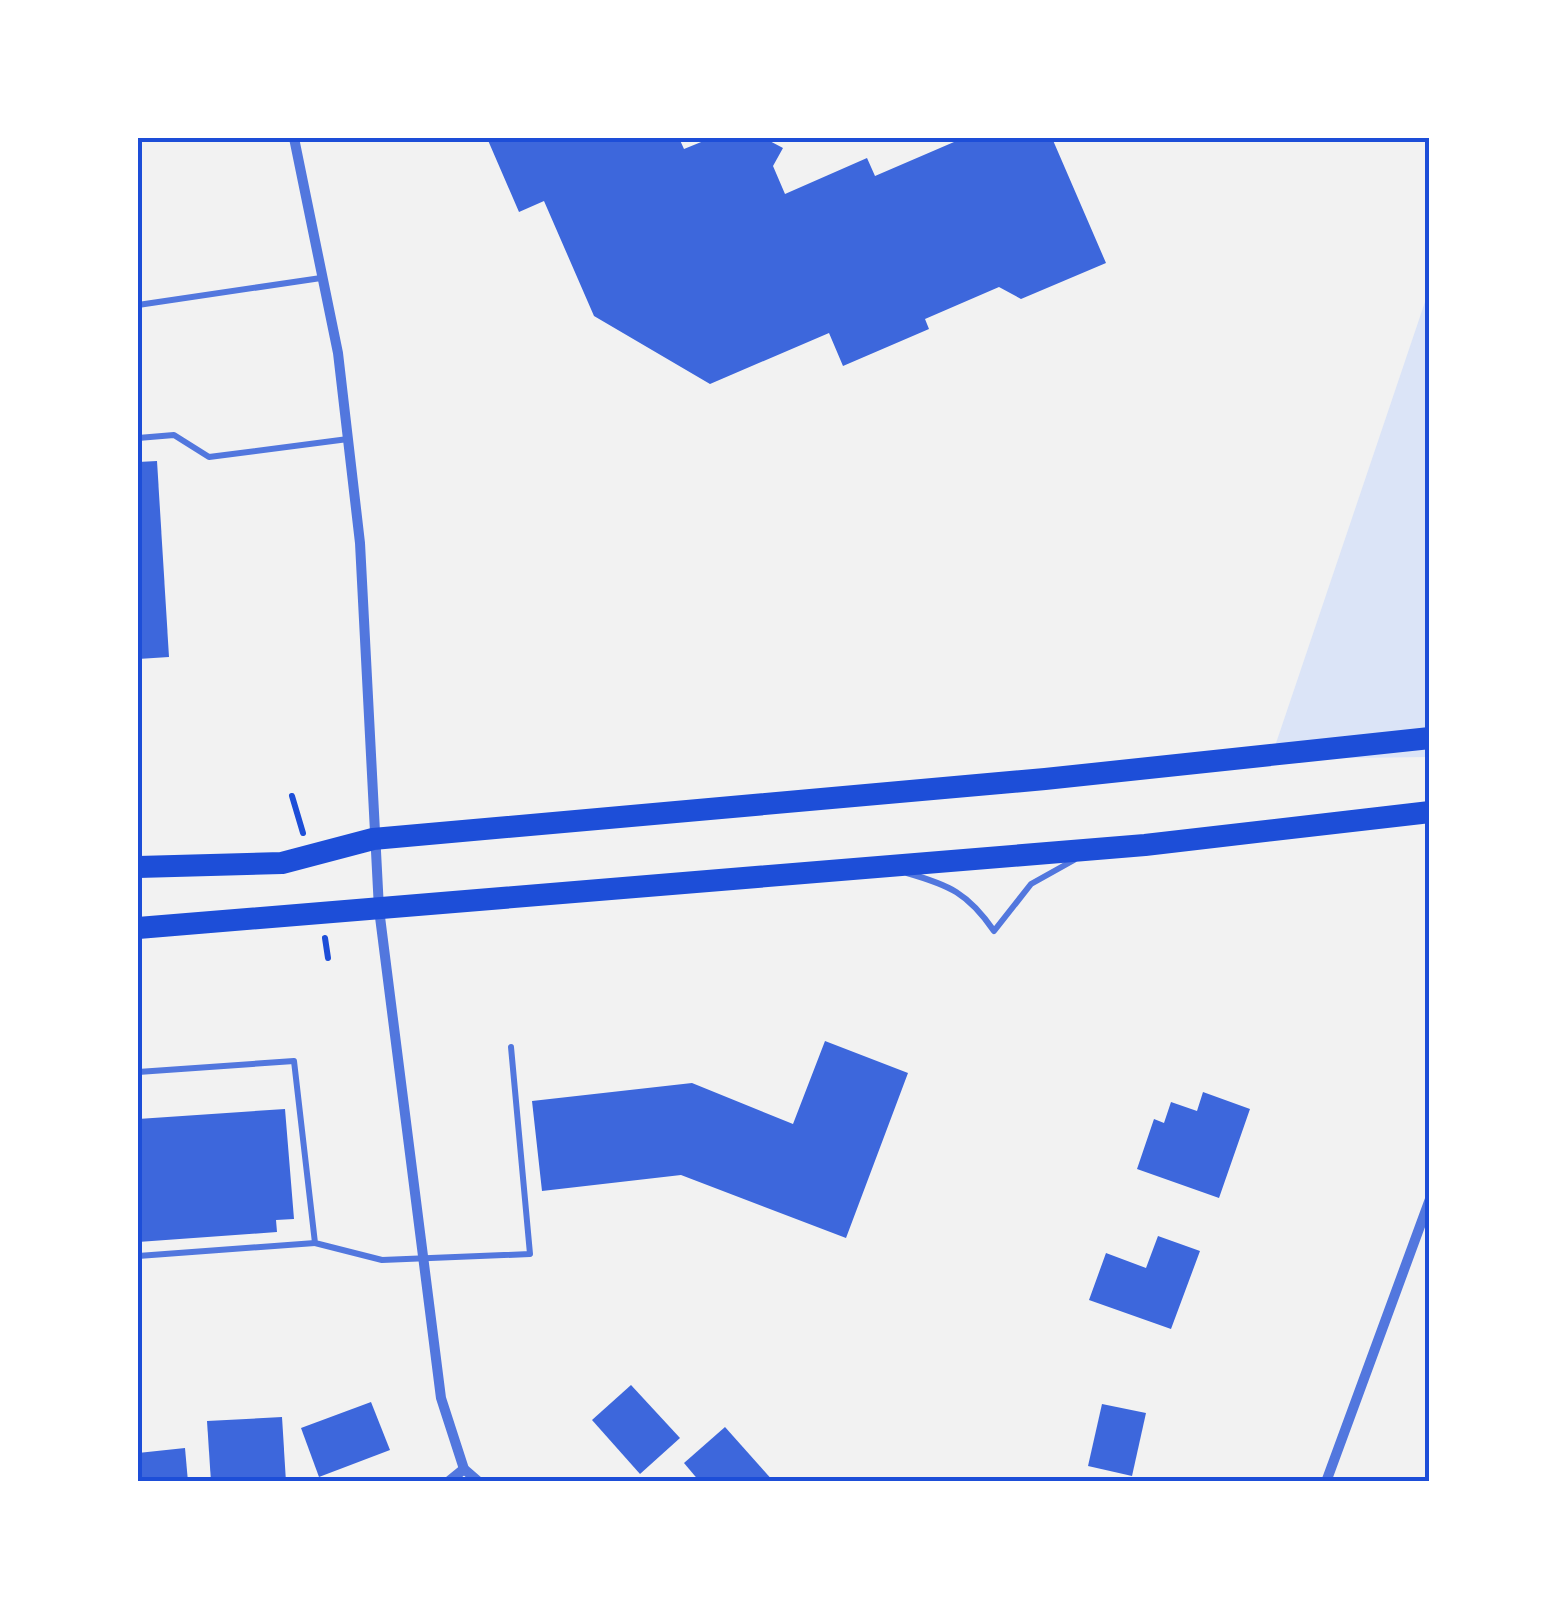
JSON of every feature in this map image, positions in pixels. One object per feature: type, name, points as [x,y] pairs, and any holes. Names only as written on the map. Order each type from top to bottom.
[{"type":"highway","points":[[138,868],[282,863],[373,839],[1045,779],[1430,738]]},
{"type":"highway","points":[[138,928],[1093,849],[1430,812]]},
{"type":"street","points":[[294,138],[338,353],[360,542],[379,909],[422,1260],[441,1398],[464,1469],[479,1482]]},
{"type":"street","points":[[1326,1482],[1430,1199]]},
{"type":"street","points":[[448,1482],[464,1469]]},
{"type":"lane","points":[[138,306],[323,278]]},
{"type":"lane","points":[[138,438],[174,435],[208,457],[348,439]]},
{"type":"lane","points":[[884,867],[950,886],[977,907],[994,930],[1031,884],[1093,849]]},
{"type":"lane","points":[[138,1256],[315,1243],[382,1260],[530,1254],[511,1047]]},
{"type":"lane","points":[[138,1072],[294,1061],[315,1243]]},
{"type":"shaded area","points":[[1429,290],[1429,757],[1271,759],[1271,758]]},
{"type":"building","points":[[487,138],[679,138],[684,149],[711,138],[764,138],[783,148],[773,166],[785,194],[867,158],[875,176],[954,142],[952,138],[1052,138],[1106,263],[1021,299],[999,287],[925,319],[929,329],[843,366],[829,333],[710,384],[594,316],[544,201],[519,212]]},
{"type":"building","points":[[157,461],[169,657],[138,659],[138,462]]},
{"type":"building","points":[[825,1041],[908,1073],[846,1238],[681,1175],[542,1191],[532,1101],[692,1083],[793,1124]]},
{"type":"building","points":[[1203,1092],[1250,1109],[1219,1198],[1137,1169],[1154,1119],[1164,1123],[1171,1102],[1197,1111]]},
{"type":"building","points":[[285,1109],[294,1219],[276,1220],[277,1232],[138,1242],[138,1119]]},
{"type":"building","points":[[1158,1236],[1200,1251],[1171,1329],[1089,1300],[1106,1253],[1146,1268]]},
{"type":"building","points":[[631,1385],[680,1438],[640,1474],[592,1420]]},
{"type":"building","points":[[371,1402],[390,1450],[319,1477],[301,1428]]},
{"type":"building","points":[[1102,1404],[1146,1413],[1132,1476],[1088,1466]]},
{"type":"building","points":[[282,1417],[286,1482],[211,1482],[207,1421]]},
{"type":"building","points":[[725,1427],[774,1482],[700,1482],[684,1463]]},
{"type":"building","points":[[185,1448],[188,1482],[138,1482],[138,1453]]}]
